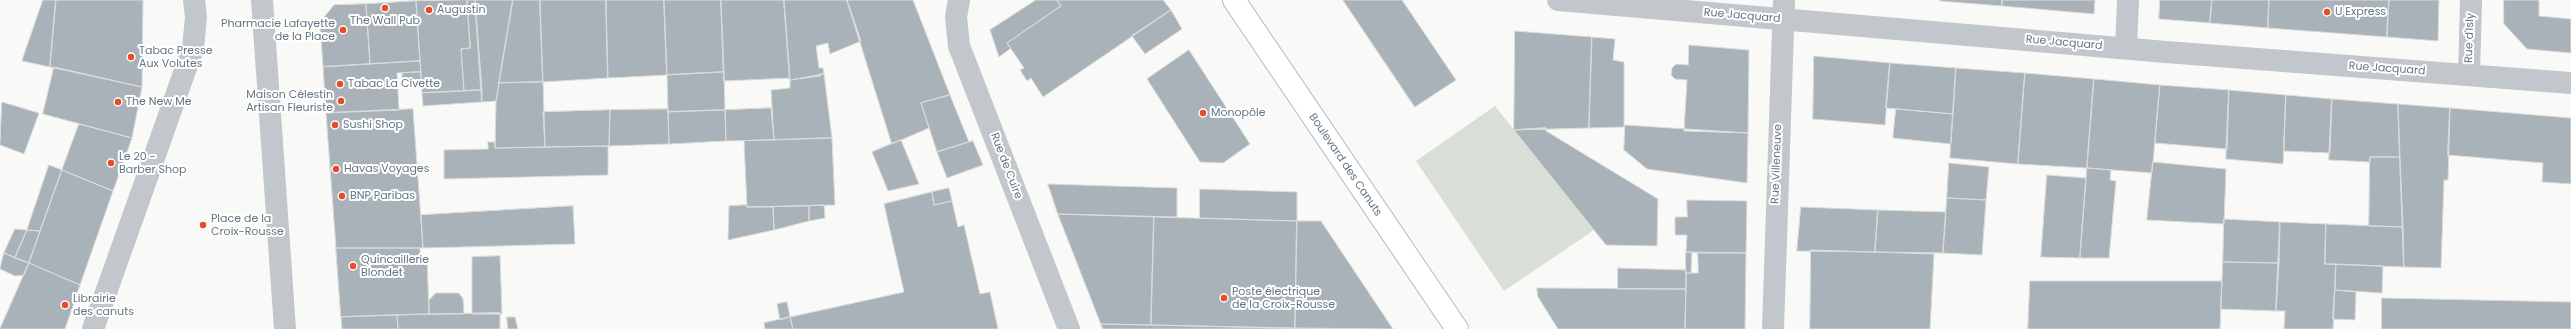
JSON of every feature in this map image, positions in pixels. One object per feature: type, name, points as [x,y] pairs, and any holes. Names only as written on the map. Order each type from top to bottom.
[{"type":"main road","name":"Boulevard des Canuts","points":[[1234,0],[1456,329]]},
{"type":"street","points":[[93,329],[193,48],[196,17],[194,0]]},
{"type":"street","points":[[262,0],[285,329]]},
{"type":"street","name":"Rue de Cuire","points":[[959,0],[956,17],[959,46],[1069,329]]},
{"type":"street","name":"Rue Jacquard","points":[[1558,0],[1783,10],[2126,48],[2571,83]]},
{"type":"street","points":[[2126,48],[2128,0]]},
{"type":"street","name":"Rue d'Isly","points":[[2469,75],[2471,0]]},
{"type":"street","name":"Rue Villeneuve","points":[[1773,329],[1783,10]]},
{"type":"shaded area","points":[[1495,106],[1594,230],[1504,291],[1416,161]]},
{"type":"building","points":[[43,0],[56,0],[50,67],[22,61]]},
{"type":"building","points":[[56,0],[143,0],[142,87],[50,67]]},
{"type":"building","points":[[467,0],[475,0],[482,90],[464,91],[461,49],[470,48]]},
{"type":"building","points":[[467,0],[470,48],[461,49],[464,91],[422,93],[416,1]]},
{"type":"building","points":[[475,0],[513,0],[496,101],[482,102]]},
{"type":"building","points":[[513,0],[540,0],[543,82],[499,83]]},
{"type":"building","points":[[540,0],[606,0],[608,78],[543,82]]},
{"type":"building","points":[[606,0],[664,0],[667,75],[608,78]]},
{"type":"building","points":[[664,0],[721,0],[724,72],[667,75]]},
{"type":"building","points":[[721,0],[784,0],[790,78],[724,81]]},
{"type":"building","points":[[784,0],[847,0],[861,41],[830,54],[828,43],[816,46],[819,68],[823,68],[824,74],[790,80]]},
{"type":"building","points":[[847,0],[913,0],[950,95],[921,103],[929,128],[892,144]]},
{"type":"building","points":[[1036,0],[1057,0],[1061,6],[1007,43],[1011,48],[999,57],[990,30]]},
{"type":"building","points":[[1057,0],[1163,0],[1171,10],[1043,97],[1031,78],[1027,81],[1020,70],[1024,68],[1007,43],[1061,6]]},
{"type":"building","points":[[1343,0],[1402,0],[1456,80],[1415,107]]},
{"type":"building","points":[[1940,0],[2002,0],[2002,6],[1940,1]]},
{"type":"building","points":[[2002,0],[2095,0],[2094,14],[2002,6]]},
{"type":"building","points":[[2160,0],[2212,0],[2210,23],[2159,19]]},
{"type":"building","points":[[2212,0],[2269,0],[2268,28],[2210,23]]},
{"type":"building","points":[[2269,0],[2389,0],[2387,37],[2268,28]]},
{"type":"building","points":[[2389,0],[2439,0],[2438,41],[2387,37]]},
{"type":"building","points":[[2504,0],[2539,0],[2539,16],[2571,19],[2571,53],[2527,49],[2504,24]]},
{"type":"building","points":[[416,1],[420,61],[370,64],[366,4]]},
{"type":"building","points":[[366,4],[370,64],[323,67],[320,22],[334,5]]},
{"type":"building","points":[[1171,10],[1182,29],[1145,54],[1132,36]]},
{"type":"building","points":[[1515,31],[1592,37],[1589,128],[1514,130]]},
{"type":"building","points":[[1592,37],[1615,39],[1613,60],[1624,62],[1624,127],[1589,128]]},
{"type":"building","points":[[1689,45],[1749,50],[1748,133],[1684,131],[1687,80],[1675,79],[1671,75],[1672,68],[1676,64],[1688,65]]},
{"type":"building","points":[[1189,50],[1250,144],[1223,163],[1200,162],[1147,79]]},
{"type":"building","points":[[1814,56],[1890,63],[1885,125],[1813,119]]},
{"type":"building","points":[[420,61],[421,72],[397,73],[399,110],[326,113],[323,67]]},
{"type":"building","points":[[1890,63],[1956,68],[1953,114],[1886,108]]},
{"type":"building","points":[[54,67],[142,87],[132,138],[43,114]]},
{"type":"building","points":[[1956,68],[2025,73],[2018,164],[1950,158]]},
{"type":"building","points":[[421,72],[421,80],[402,79],[402,73]]},
{"type":"building","points":[[724,72],[725,110],[668,112],[667,75]]},
{"type":"building","points":[[2025,73],[2094,79],[2087,168],[2018,164]]},
{"type":"building","points":[[820,74],[824,74],[832,138],[774,140],[771,90],[790,88],[790,80],[820,76]]},
{"type":"building","points":[[2094,79],[2160,85],[2152,173],[2087,168]]},
{"type":"building","points":[[543,82],[545,147],[495,148],[496,101],[499,83]]},
{"type":"building","points":[[2160,85],[2229,90],[2227,149],[2155,143]]},
{"type":"building","points":[[482,90],[482,102],[423,106],[422,93]]},
{"type":"building","points":[[2229,90],[2286,95],[2283,164],[2226,159]]},
{"type":"building","points":[[950,95],[969,142],[937,152],[921,103]]},
{"type":"building","points":[[2286,95],[2332,99],[2330,153],[2284,151]]},
{"type":"building","points":[[2332,99],[2398,104],[2400,157],[2370,157],[2370,162],[2329,160]]},
{"type":"building","points":[[2,102],[39,113],[24,154],[0,145]]},
{"type":"building","points":[[2398,104],[2450,108],[2448,180],[2444,180],[2441,268],[2404,267]]},
{"type":"building","points":[[771,108],[774,140],[726,141],[725,110]]},
{"type":"building","points":[[2450,108],[2571,118],[2571,184],[2542,182],[2543,163],[2448,155]]},
{"type":"building","points":[[413,109],[423,248],[336,248],[326,113]]},
{"type":"building","points":[[668,109],[669,144],[609,146],[610,110]]},
{"type":"building","points":[[1896,109],[1953,114],[1951,144],[1893,138]]},
{"type":"building","points":[[610,110],[609,146],[545,147],[543,112]]},
{"type":"building","points":[[725,110],[726,141],[669,144],[668,112]]},
{"type":"building","points":[[79,124],[132,138],[113,191],[62,170]]},
{"type":"building","points":[[1625,125],[1748,133],[1747,183],[1647,169],[1624,150]]},
{"type":"building","points":[[1546,128],[1546,131],[1658,199],[1657,246],[1606,245],[1514,130]]},
{"type":"building","points":[[832,138],[835,205],[747,207],[744,141]]},
{"type":"building","points":[[901,140],[919,184],[888,191],[872,152]]},
{"type":"building","points":[[973,141],[983,165],[947,178],[937,152]]},
{"type":"building","points":[[488,142],[495,142],[495,148],[608,146],[608,175],[444,179],[444,150],[488,149]]},
{"type":"building","points":[[2370,157],[2400,157],[2403,227],[2369,226]]},
{"type":"building","points":[[2153,162],[2226,169],[2224,224],[2147,220]]},
{"type":"building","points":[[1949,163],[1989,167],[1986,200],[1947,198]]},
{"type":"building","points":[[49,165],[62,170],[40,231],[27,230]]},
{"type":"building","points":[[2087,168],[2111,170],[2110,180],[2116,181],[2109,258],[2080,258]]},
{"type":"building","points":[[62,170],[113,191],[80,285],[29,263]]},
{"type":"building","points":[[2047,175],[2086,178],[2080,258],[2041,257]]},
{"type":"building","points":[[1048,184],[1177,188],[1177,217],[1058,214]]},
{"type":"building","points":[[949,188],[952,201],[934,205],[932,192]]},
{"type":"building","points":[[1200,189],[1297,192],[1297,221],[1200,218]]},
{"type":"building","points":[[932,192],[934,205],[952,201],[958,227],[964,225],[980,294],[990,292],[998,329],[793,329],[790,317],[904,292],[884,204]]},
{"type":"building","points":[[1947,198],[1986,200],[1982,255],[1943,253]]},
{"type":"building","points":[[1687,200],[1747,201],[1746,253],[1686,252],[1687,235],[1675,235],[1675,217],[1687,217]]},
{"type":"building","points":[[746,205],[747,207],[773,207],[774,230],[728,240],[729,206]]},
{"type":"building","points":[[824,205],[825,218],[809,221],[809,206]]},
{"type":"building","points":[[573,206],[575,244],[423,248],[421,215]]},
{"type":"building","points":[[809,206],[809,221],[774,230],[773,207]]},
{"type":"building","points":[[1801,207],[1878,210],[1875,252],[1797,251]]},
{"type":"building","points":[[1878,210],[1946,212],[1943,253],[1875,252]]},
{"type":"building","points":[[1058,214],[1154,217],[1151,325],[1101,324]]},
{"type":"building","name":"Poste électrique de la Croix-Rousse","points":[[1154,217],[1297,221],[1295,328],[1151,325]]},
{"type":"building","points":[[2224,219],[2280,222],[2279,263],[2223,262]]},
{"type":"building","points":[[1297,221],[1321,221],[1393,329],[1295,328]]},
{"type":"building","points":[[2280,222],[2326,224],[2325,264],[2336,264],[2333,329],[2284,329],[2285,311],[2276,311]]},
{"type":"building","points":[[2326,224],[2403,227],[2404,267],[2325,264]]},
{"type":"building","points":[[15,229],[27,230],[15,258],[4,253]]},
{"type":"building","points":[[27,230],[40,231],[29,263],[15,258]]},
{"type":"building","points":[[336,248],[420,248],[420,257],[427,257],[429,314],[341,317]]},
{"type":"building","points":[[1811,250],[1934,254],[1930,329],[1810,329]]},
{"type":"building","points":[[1686,252],[1692,252],[1691,273],[1686,273]]},
{"type":"building","points":[[4,253],[29,263],[24,275],[15,276],[0,269]]},
{"type":"building","points":[[1698,253],[1746,253],[1745,329],[1685,329],[1686,273],[1698,273]]},
{"type":"building","points":[[500,256],[502,314],[472,314],[472,257]]},
{"type":"building","points":[[2223,262],[2279,263],[2276,311],[2221,309]]},
{"type":"building","points":[[29,263],[80,285],[65,329],[0,329]]},
{"type":"building","points":[[2336,264],[2383,266],[2382,293],[2335,290]]},
{"type":"building","points":[[1618,268],[1686,270],[1686,289],[1618,289]]},
{"type":"building","points":[[2030,281],[2222,281],[2220,329],[2028,329]]},
{"type":"building","points":[[1537,288],[1686,289],[1685,329],[1558,329],[1538,297]]},
{"type":"building","points":[[2335,290],[2356,292],[2355,320],[2333,319]]},
{"type":"building","points":[[436,293],[459,293],[463,299],[464,314],[429,314],[429,300]]},
{"type":"building","points":[[2382,298],[2571,302],[2571,329],[2382,329]]},
{"type":"building","points":[[787,302],[790,317],[780,320],[777,304]]},
{"type":"building","points":[[500,313],[500,329],[398,329],[397,315]]},
{"type":"building","points":[[397,315],[398,329],[342,329],[341,317]]},
{"type":"building","points":[[507,317],[515,317],[518,329],[508,329]]},
{"type":"building","points":[[790,317],[793,329],[765,329],[764,323]]},
{"type":"building","points":[[1101,324],[1151,325],[1318,329],[1103,329]]},
{"type":"place","name":"The Wall Pub","points":[[385,8]]},
{"type":"place","name":"Augustin","points":[[429,10]]},
{"type":"place","name":"U Express","points":[[2327,12]]},
{"type":"place","name":"Pharmacie Lafayette de la Place","points":[[343,30]]},
{"type":"place","name":"Tabac Presse Aux Volutes","points":[[131,57]]},
{"type":"place","name":"Tabac La Civette","points":[[340,84]]},
{"type":"place","name":"Maison Célestin Artisan Fleuriste","points":[[341,101]]},
{"type":"place","name":"The New Me","points":[[118,102]]},
{"type":"place","name":"Monopôle","points":[[1203,113]]},
{"type":"place","name":"Sushi Shop","points":[[335,125]]},
{"type":"place","name":"Le 20 - Barber Shop","points":[[111,163]]},
{"type":"place","name":"Havas Voyages","points":[[336,169]]},
{"type":"place","name":"BNP Paribas","points":[[342,196]]},
{"type":"place","name":"Place de la Croix-Rousse","points":[[203,225]]},
{"type":"place","name":"Quincaillerie Blondet","points":[[353,266]]},
{"type":"place","name":"Poste électrique de la Croix-Rousse","points":[[1224,298]]},
{"type":"place","name":"Librairie des canuts","points":[[65,305]]}]
